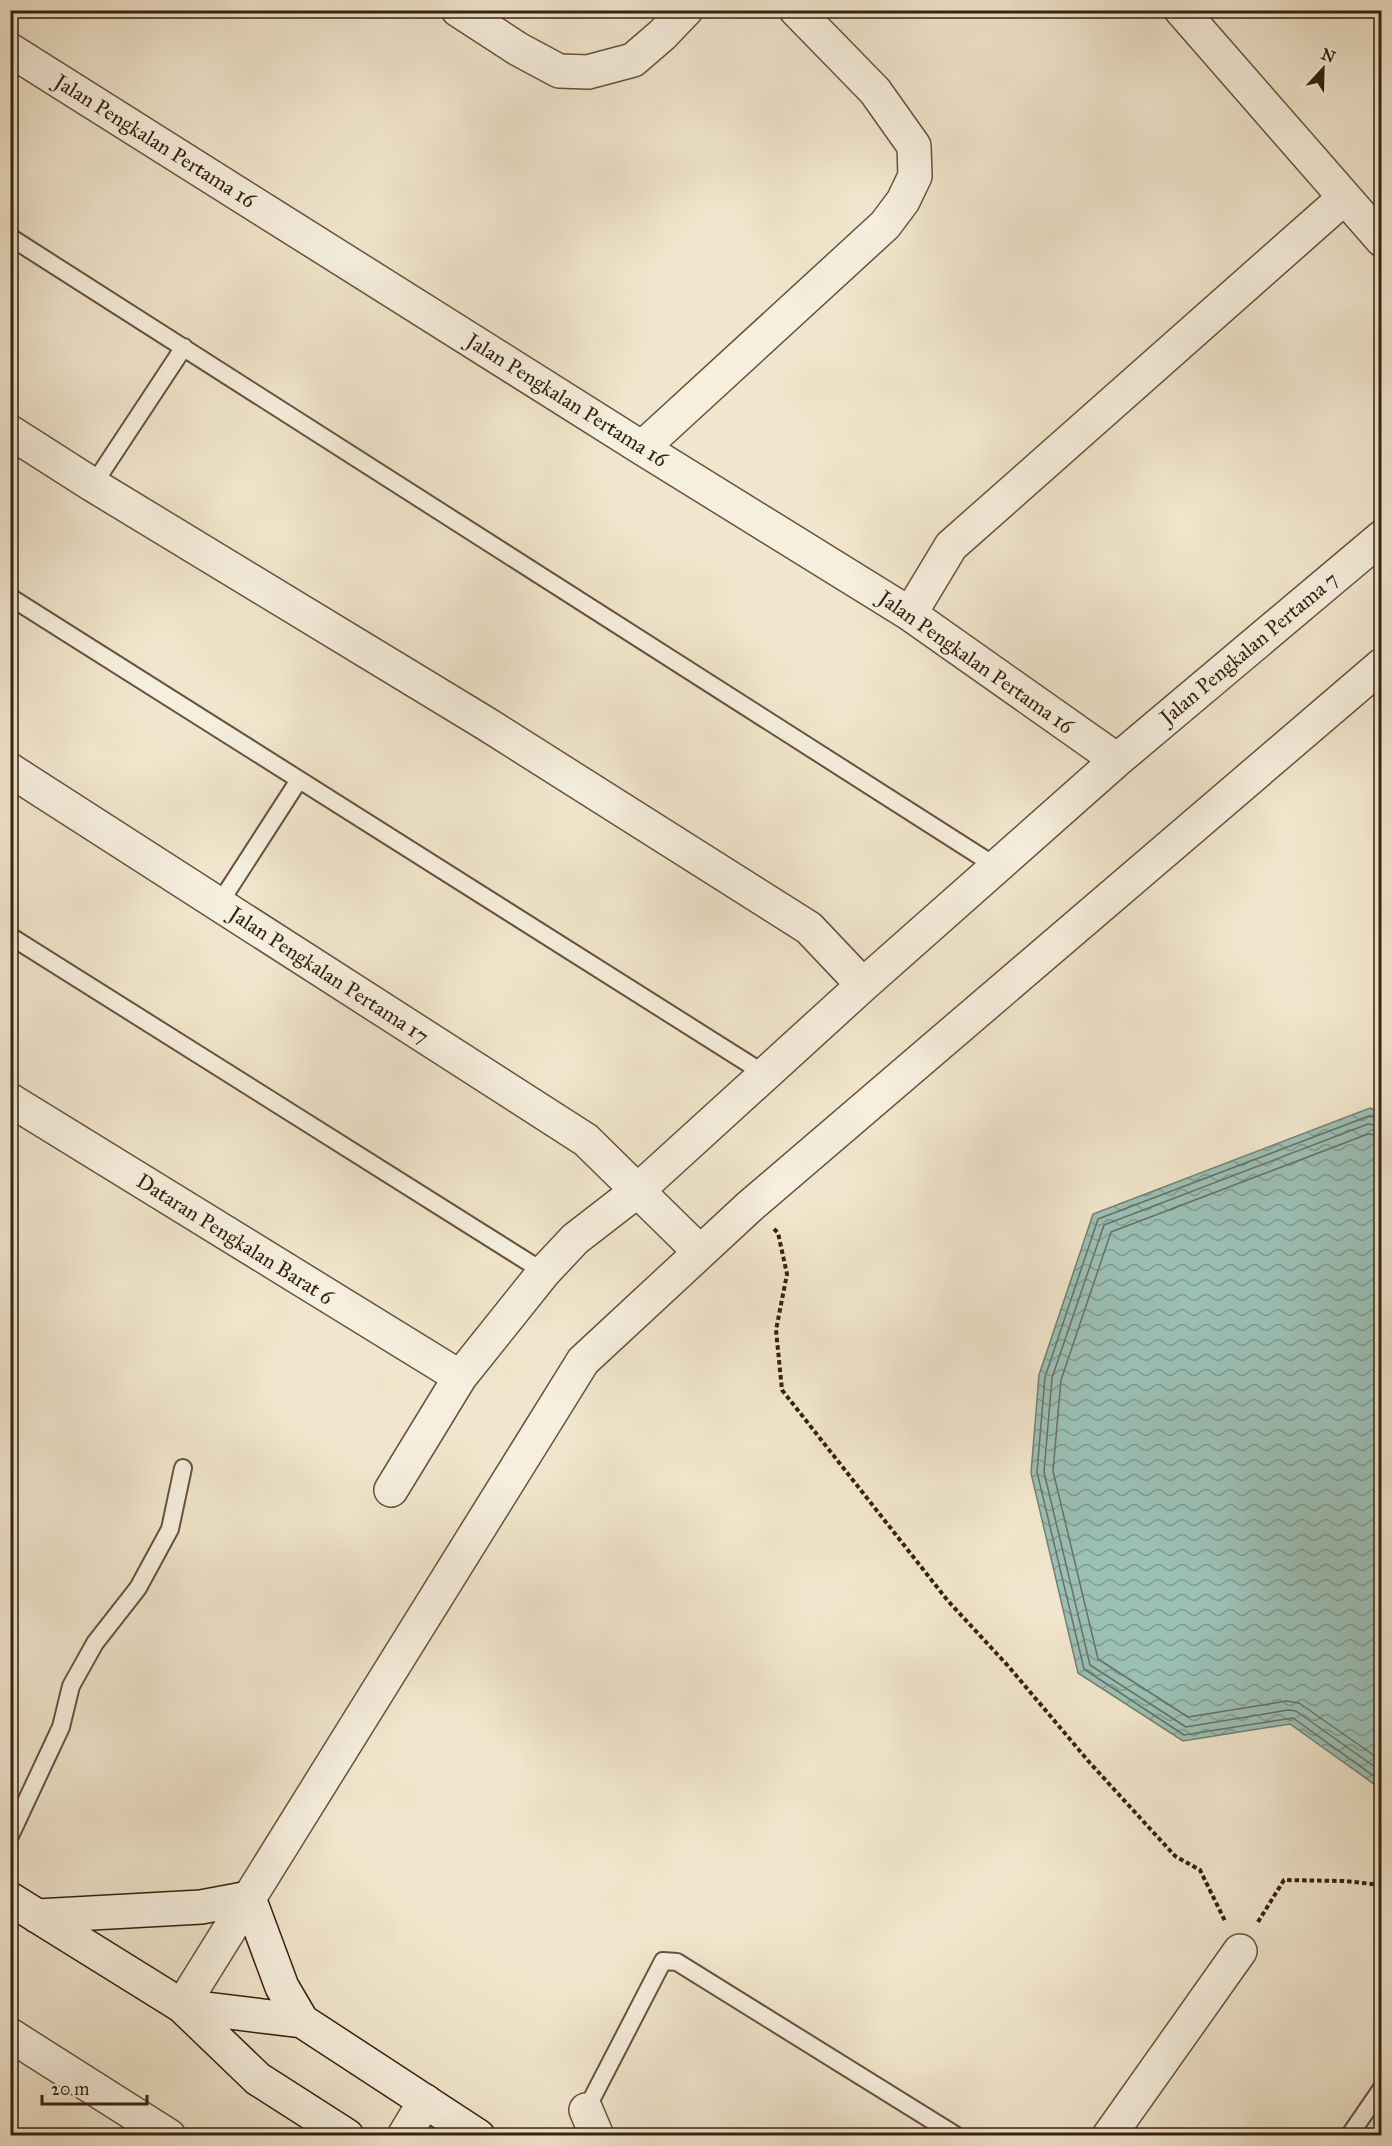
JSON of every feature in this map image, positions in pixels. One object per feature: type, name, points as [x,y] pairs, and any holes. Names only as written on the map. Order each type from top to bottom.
[{"type":"street","points":[[458,10],[518,49],[560,70],[588,72],[633,60],[662,36],[686,10]]},
{"type":"street","points":[[642,448],[885,225],[903,201],[915,176],[914,146],[875,91],[796,10]]},
{"type":"street","points":[[1181,10],[1382,240]]},
{"type":"street","name":"Jalan Pengkalan Pertama 16","points":[[10,50],[910,614],[1117,760]]},
{"type":"street","points":[[910,614],[951,546],[1344,198]]},
{"type":"street","points":[[10,432],[93,485],[485,723],[808,928],[863,985]]},
{"type":"street","name":"Jalan Pengkalan Pertama 7","points":[[391,1490],[460,1377],[544,1272],[575,1239],[637,1191],[863,985],[1117,760],[1382,537]]},
{"type":"street","points":[[182,2006],[583,1361],[749,1207],[1382,664]]},
{"type":"street","name":"Jalan Pengkalan Pertama 17","points":[[10,770],[586,1140],[699,1251]]},
{"type":"street","name":"Dataran Pengkalan Barat 6","points":[[10,1100],[460,1377]]},
{"type":"street","points":[[24,1907],[201,1907],[249,1898]]},
{"type":"street","points":[[249,1898],[282,1987],[302,2021]]},
{"type":"street","points":[[24,1907],[182,2006],[258,2079],[346,2136]]},
{"type":"street","points":[[1109,2136],[1240,1950]]},
{"type":"street","points":[[182,2006],[302,2021],[478,2136]]},
{"type":"street","points":[[10,2035],[170,2136]]},
{"type":"street","points":[[405,2136],[425,2101]]},
{"type":"lane","points":[[10,237],[997,867]]},
{"type":"lane","points":[[93,485],[184,347]]},
{"type":"lane","points":[[10,597],[765,1074]]},
{"type":"lane","points":[[219,904],[299,780]]},
{"type":"lane","points":[[10,936],[544,1272]]},
{"type":"lane","points":[[10,1836],[61,1727],[71,1686],[94,1643],[138,1588],[170,1529],[183,1468]]},
{"type":"lane","points":[[592,2123],[663,1961],[677,1962],[957,2136]]},
{"type":"lane","points":[[1349,2136],[1382,2088]]},
{"type":"path","points":[[749,1207],[778,1233],[787,1274],[776,1330],[782,1390],[948,1601],[1009,1666],[1090,1763],[1175,1856],[1200,1870],[1240,1950]]},
{"type":"path","points":[[1240,1950],[1284,1880],[1344,1881],[1382,1885]]},
{"type":"water","points":[[1370,1108],[1382,1114],[1381,1789],[1290,1724],[1183,1741],[1078,1673],[1031,1473],[1039,1375],[1093,1214]]}]
